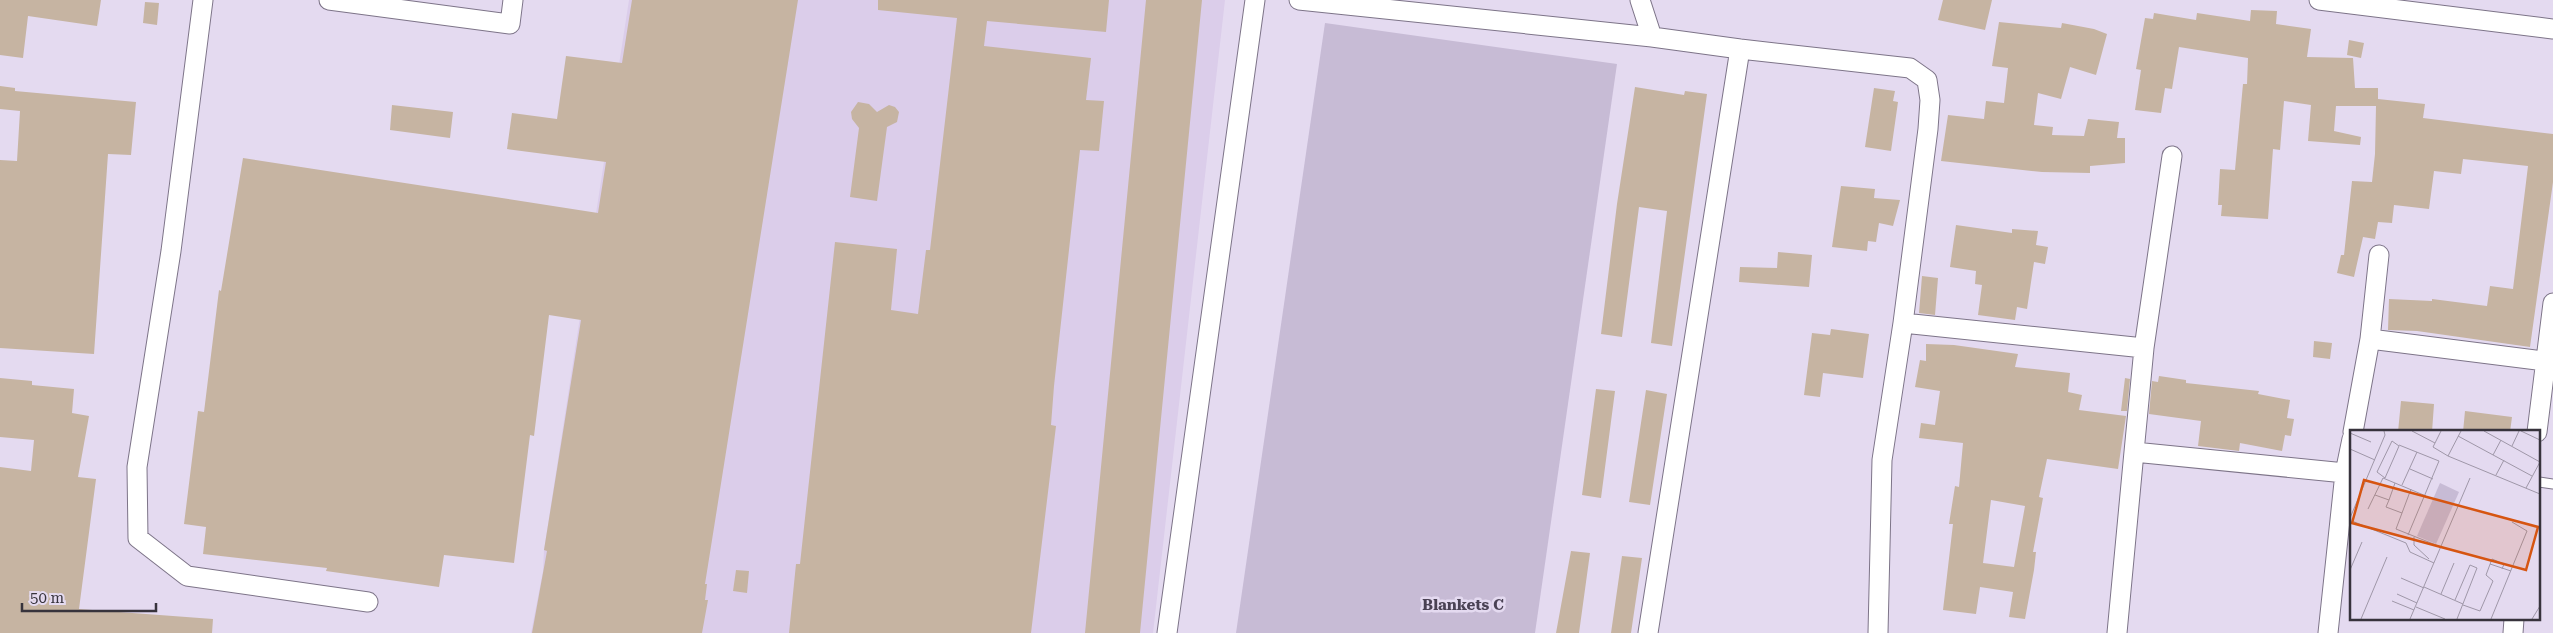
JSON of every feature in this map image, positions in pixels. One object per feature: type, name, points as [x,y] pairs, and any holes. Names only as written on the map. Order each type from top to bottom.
[{"type":"street","points":[[203,0],[171,251],[138,468],[138,538],[187,576],[368,602]]},
{"type":"street","points":[[329,0],[510,24],[513,0]]},
{"type":"street","points":[[1167,633],[1255,0]]},
{"type":"street","points":[[1299,0],[1652,37],[1910,68],[1927,80],[1930,100],[1928,128],[1903,323],[1882,460],[1878,633]]},
{"type":"street","points":[[1640,0],[1652,37]]},
{"type":"street","points":[[2319,0],[2553,29]]},
{"type":"street","points":[[1648,633],[1740,49]]},
{"type":"street","points":[[2117,633],[2144,348],[2172,156]]},
{"type":"street","points":[[2353,430],[2370,339],[2379,255]]},
{"type":"street","points":[[2537,430],[2544,361],[2553,303]]},
{"type":"street","points":[[1903,323],[2144,348]]},
{"type":"street","points":[[2370,339],[2544,361]]},
{"type":"street","points":[[2328,633],[2345,473],[2350,448]]},
{"type":"street","points":[[2134,452],[2345,473]]},
{"type":"street","points":[[2513,633],[2514,620]]},
{"type":"lane","points":[[2540,482],[2553,484]]},
{"type":"shaded area","points":[[629,0],[1225,0],[1153,633],[531,633],[543,571],[544,550]]},
{"type":"shaded area","points":[[1325,23],[1617,64],[1535,633],[1236,633]]},
{"type":"building","points":[[0,0],[101,0],[97,26],[28,16],[23,58],[0,55]]},
{"type":"building","points":[[632,0],[798,0],[705,584],[707,584],[705,600],[708,600],[702,633],[532,633],[547,551],[544,550],[581,320],[549,315],[534,436],[530,435],[514,563],[444,555],[439,587],[326,571],[327,568],[203,554],[206,527],[184,524],[198,411],[204,412],[219,290],[221,291],[243,158],[598,213],[606,162],[507,149],[512,113],[557,119],[566,56],[622,63]]},
{"type":"building","points":[[878,0],[1109,0],[1106,32],[987,21],[984,46],[1091,58],[1086,100],[1104,101],[1099,151],[1080,150],[1054,386],[1051,425],[1056,426],[1031,633],[789,633],[796,564],[800,564],[835,242],[897,249],[891,310],[918,314],[926,250],[930,250],[957,18],[878,10]]},
{"type":"building","points":[[1146,0],[1202,0],[1140,633],[1085,633]]},
{"type":"building","points":[[1943,0],[1992,0],[1985,30],[1938,20]]},
{"type":"building","points":[[145,2],[159,3],[157,25],[143,23]]},
{"type":"building","points":[[2251,10],[2277,11],[2276,24],[2311,29],[2307,57],[2353,58],[2355,88],[2378,88],[2378,99],[2425,104],[2423,118],[2553,134],[2553,182],[2530,347],[2417,331],[2388,330],[2389,299],[2432,301],[2432,299],[2487,306],[2490,286],[2513,289],[2528,166],[2463,159],[2461,174],[2434,171],[2429,209],[2394,205],[2392,223],[2378,222],[2375,239],[2363,237],[2354,277],[2337,273],[2341,255],[2344,255],[2352,181],[2372,182],[2375,154],[2376,106],[2336,106],[2334,131],[2361,137],[2360,145],[2308,141],[2311,105],[2284,101],[2280,150],[2273,149],[2268,219],[2221,216],[2222,205],[2218,205],[2220,169],[2235,170],[2243,84],[2247,84],[2248,58],[2179,47],[2172,89],[2165,88],[2161,113],[2135,110],[2141,70],[2136,69],[2145,18],[2153,19],[2154,13],[2196,20],[2197,13],[2250,21]]},
{"type":"building","points":[[1999,22],[2061,28],[2062,23],[2094,29],[2107,34],[2096,75],[2070,67],[2061,99],[2038,93],[2034,125],[2053,127],[2052,135],[2084,136],[2088,119],[2119,122],[2117,138],[2125,138],[2125,163],[2090,166],[2090,173],[2042,172],[1941,161],[1948,115],[1984,119],[1986,101],[2004,103],[2008,68],[1992,66]]},
{"type":"building","points":[[2349,40],[2364,43],[2361,58],[2347,55]]},
{"type":"building","points":[[0,86],[15,88],[15,91],[136,102],[131,155],[108,154],[94,354],[0,348],[0,160],[17,161],[20,111],[0,109]]},
{"type":"building","points":[[1635,87],[1684,95],[1685,91],[1707,94],[1672,346],[1651,343],[1667,211],[1639,207],[1622,337],[1601,334],[1617,204]]},
{"type":"building","points":[[1874,88],[1895,91],[1893,101],[1898,102],[1891,151],[1865,147]]},
{"type":"building","points":[[858,102],[869,104],[877,112],[889,105],[895,107],[899,112],[897,122],[887,127],[877,201],[850,197],[859,128],[852,119],[851,112]]},
{"type":"building","points":[[392,105],[453,112],[450,138],[390,130]]},
{"type":"building","points":[[1841,186],[1875,189],[1874,198],[1900,200],[1893,226],[1879,223],[1876,242],[1868,241],[1867,251],[1832,247]]},
{"type":"building","points":[[1956,225],[2012,233],[2012,229],[2038,231],[2036,245],[2048,247],[2045,264],[2034,262],[2027,309],[2017,307],[2015,320],[1978,315],[1982,285],[1975,284],[1976,271],[1950,267]]},
{"type":"building","points":[[1778,252],[1812,255],[1809,287],[1739,282],[1740,267],[1777,268]]},
{"type":"building","points":[[1922,276],[1938,278],[1935,315],[1919,313]]},
{"type":"building","points":[[1831,329],[1869,334],[1863,378],[1823,373],[1820,397],[1804,395],[1812,333],[1830,335]]},
{"type":"building","points":[[2314,341],[2332,343],[2330,359],[2313,357]]},
{"type":"building","points":[[1926,344],[1954,345],[2018,354],[2015,367],[2070,373],[2068,392],[2082,395],[2079,410],[2126,416],[2118,469],[2047,459],[2039,497],[2043,498],[2033,552],[2036,552],[2034,570],[2025,619],[2009,617],[2013,592],[1980,587],[1976,614],[1943,610],[1953,524],[1949,524],[1955,486],[1959,487],[1963,443],[1919,438],[1921,423],[1935,425],[1940,391],[1915,387],[1920,360],[1926,361]],"holes":[[[1991,500],[2025,506],[2014,567],[1983,563]]]},
{"type":"building","points":[[2159,376],[2186,380],[2186,383],[2259,391],[2258,394],[2290,400],[2287,418],[2294,419],[2291,436],[2285,435],[2282,451],[2240,443],[2239,451],[2198,446],[2201,421],[2149,414],[2152,381],[2158,382]]},
{"type":"building","points":[[0,378],[32,381],[32,385],[74,389],[72,413],[89,416],[78,477],[96,479],[79,609],[213,619],[212,633],[0,633],[0,467],[31,471],[34,440],[0,437]]},
{"type":"building","points":[[2125,378],[2130,379],[2127,411],[2121,411]]},
{"type":"building","points":[[1596,389],[1615,391],[1601,498],[1582,495]]},
{"type":"building","points":[[1646,390],[1667,394],[1650,505],[1629,502]]},
{"type":"building","points":[[2401,401],[2434,404],[2432,430],[2398,430]]},
{"type":"building","points":[[2465,411],[2512,417],[2510,430],[2463,430]]},
{"type":"building","points":[[1571,551],[1590,553],[1579,633],[1556,633]]},
{"type":"building","points":[[1622,556],[1642,558],[1631,633],[1611,633]]},
{"type":"building","points":[[736,570],[749,571],[747,593],[733,591]]},
{"type":"district","name":"Blankets C","points":[[1463,605]]}]
